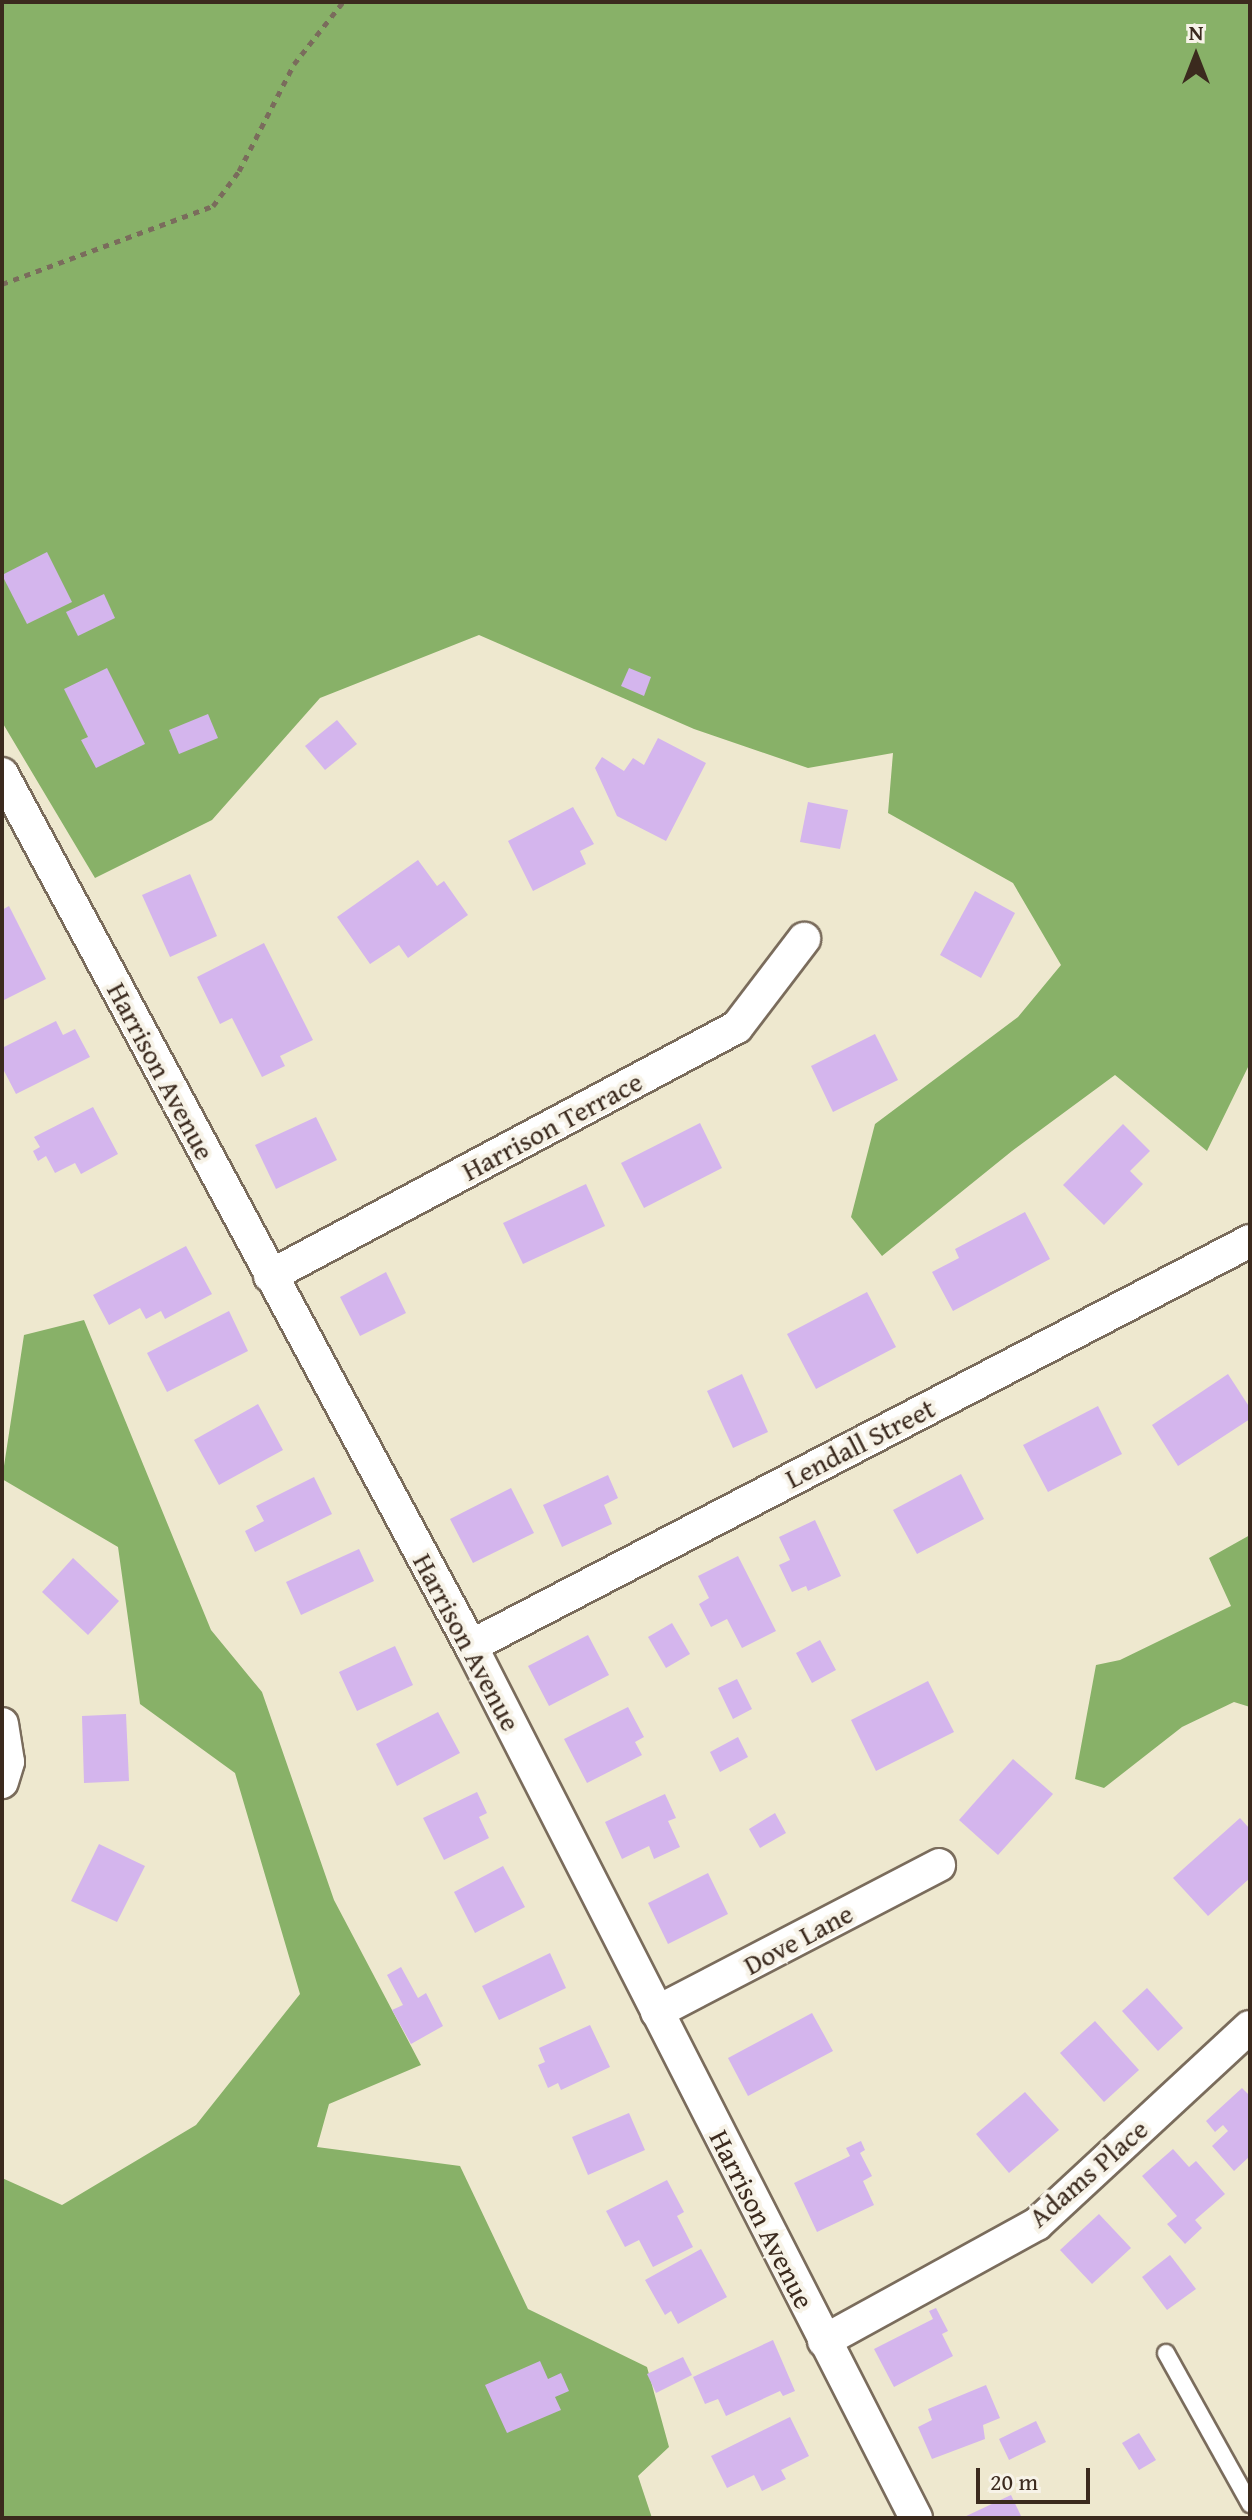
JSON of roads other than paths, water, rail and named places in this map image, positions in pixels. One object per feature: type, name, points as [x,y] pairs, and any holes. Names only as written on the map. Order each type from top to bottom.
[{"type":"street","name":"Harrison Avenue","points":[[2,774],[471,1646],[916,2518]]},
{"type":"street","name":"Harrison Terrace","points":[[270,1276],[737,1027],[804,939]]},
{"type":"street","name":"Lendall Street","points":[[471,1646],[1250,1241]]},
{"type":"street","points":[[2,1724],[8,1762],[2,1782]]},
{"type":"street","name":"Dove Lane","points":[[657,2012],[939,1865]]},
{"type":"street","name":"Adams Place","points":[[824,2341],[1037,2224],[1250,2027]]},
{"type":"lane","points":[[1166,2353],[1250,2504]]}]
